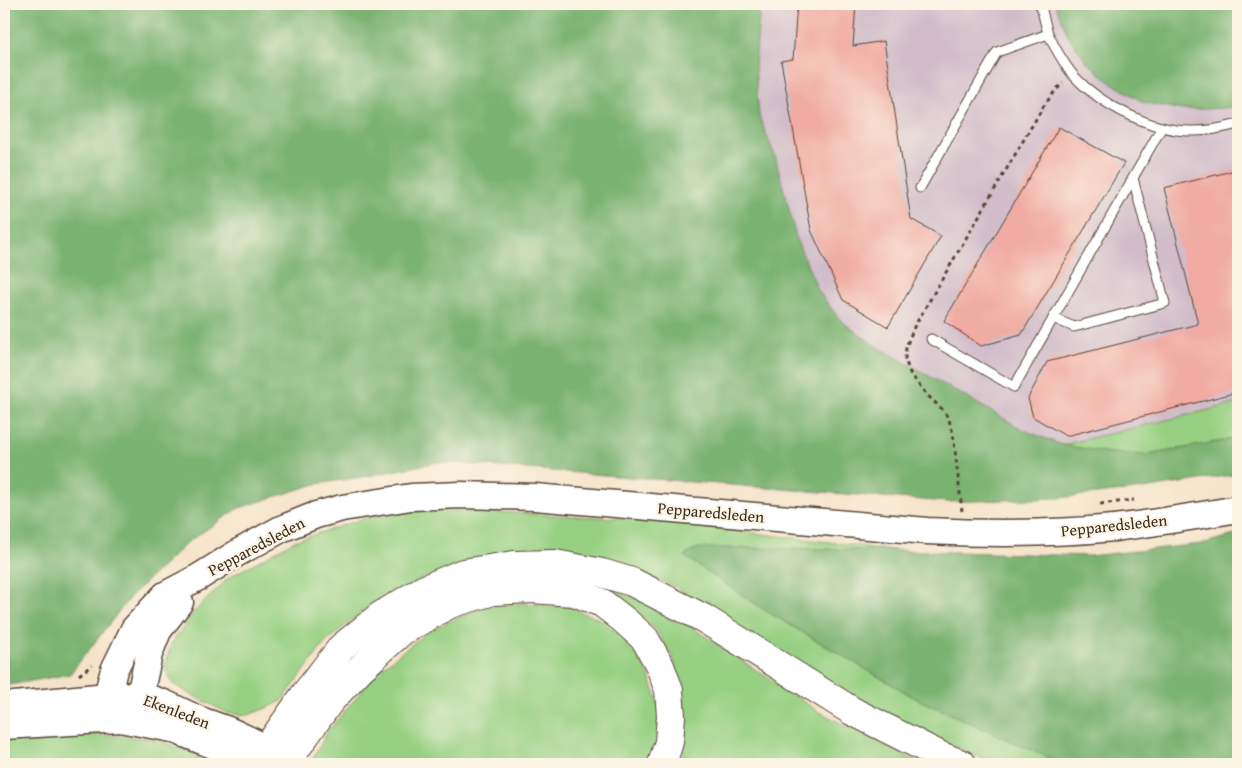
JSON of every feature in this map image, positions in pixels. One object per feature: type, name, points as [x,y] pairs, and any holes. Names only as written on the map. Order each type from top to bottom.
[{"type":"highway","points":[[267,761],[306,693],[342,647],[380,616],[423,590],[463,573],[514,565],[555,564],[602,573],[632,582],[703,618],[852,711],[941,756],[962,764]]},
{"type":"highway","points":[[267,761],[330,701],[362,667],[402,631],[450,604],[493,591],[531,588],[574,592],[602,603],[645,639],[660,666],[669,690],[670,742],[662,764]]},
{"type":"street","name":"Pepparedsleden","points":[[107,696],[114,670],[134,629],[165,596],[281,529],[316,515],[342,508],[411,497],[461,495],[535,497],[927,532],[977,534],[1035,533],[1113,528],[1238,509]]},
{"type":"street","name":"Pepparedsleden","points":[[120,719],[140,695],[149,654],[158,631],[199,577]]},
{"type":"street","name":"Ekenleden","points":[[4,706],[107,696],[140,695],[228,730],[267,761]]},
{"type":"street","points":[[107,696],[120,719]]},
{"type":"street","name":"Ekenleden","points":[[4,726],[120,719],[172,730],[215,746],[267,761]]},
{"type":"lane","points":[[1040,4],[1048,34],[1073,75],[1106,102],[1128,115],[1174,130],[1214,129],[1238,124]]},
{"type":"lane","points":[[920,188],[996,52],[1048,34]]},
{"type":"lane","points":[[931,339],[1014,387],[1162,127]]},
{"type":"lane","points":[[1054,318],[1074,327],[1165,303],[1133,178]]},
{"type":"path","points":[[963,516],[953,434],[944,411],[926,394],[910,373],[905,359],[906,347],[914,327],[1043,107],[1055,90],[1073,75]]},
{"type":"shaded area","points":[[760,4],[1055,4],[1068,35],[1110,82],[1143,102],[1182,110],[1226,108],[1238,105],[1238,403],[1062,445],[1024,430],[873,344],[841,321],[819,292],[797,241],[775,156],[759,116],[755,66]]},
{"type":"green space","points":[[4,4],[760,4],[755,66],[759,116],[775,156],[797,241],[819,292],[841,321],[873,344],[1024,430],[1062,445],[1110,453],[1148,455],[1238,438],[1238,474],[1143,489],[1058,498],[948,502],[438,462],[316,484],[239,508],[189,541],[131,596],[70,674],[4,686]]},
{"type":"green space","points":[[1055,4],[1238,4],[1238,105],[1226,108],[1182,110],[1143,102],[1110,82],[1087,62],[1068,35]]},
{"type":"green space","points":[[1238,403],[1238,438],[1148,455],[1110,453],[1062,445]]},
{"type":"green space","points":[[429,509],[638,519],[895,550],[731,548],[685,556],[766,611],[917,699],[1063,764],[996,764],[915,730],[810,671],[674,586],[596,556],[545,550],[482,557],[420,580],[368,606],[324,644],[282,701],[248,715],[228,713],[172,683],[165,666],[171,644],[194,612],[228,578],[294,541],[372,516]]},
{"type":"green space","points":[[1238,534],[1238,764],[1063,764],[917,699],[766,611],[684,556],[698,548],[731,548],[895,550],[1089,556],[1201,544]]},
{"type":"green space","points":[[602,584],[675,616],[819,712],[922,764],[680,764],[686,729],[683,688],[673,658],[656,630]]},
{"type":"green space","points":[[524,603],[569,607],[599,619],[629,641],[648,673],[660,707],[657,738],[648,764],[310,764],[328,731],[380,669],[430,630],[484,607]]},
{"type":"green space","points":[[83,734],[148,738],[202,755],[209,764],[4,764],[4,740]]},
{"type":"building","points":[[797,4],[856,4],[853,46],[884,41],[911,219],[941,236],[888,327],[843,300],[811,230],[781,61],[793,59]]},
{"type":"building","points":[[1059,127],[1124,163],[1021,335],[981,346],[944,321]]},
{"type":"building","points":[[1236,170],[1238,178],[1238,392],[1066,436],[1033,417],[1028,398],[1047,362],[1198,324],[1164,188]]}]
